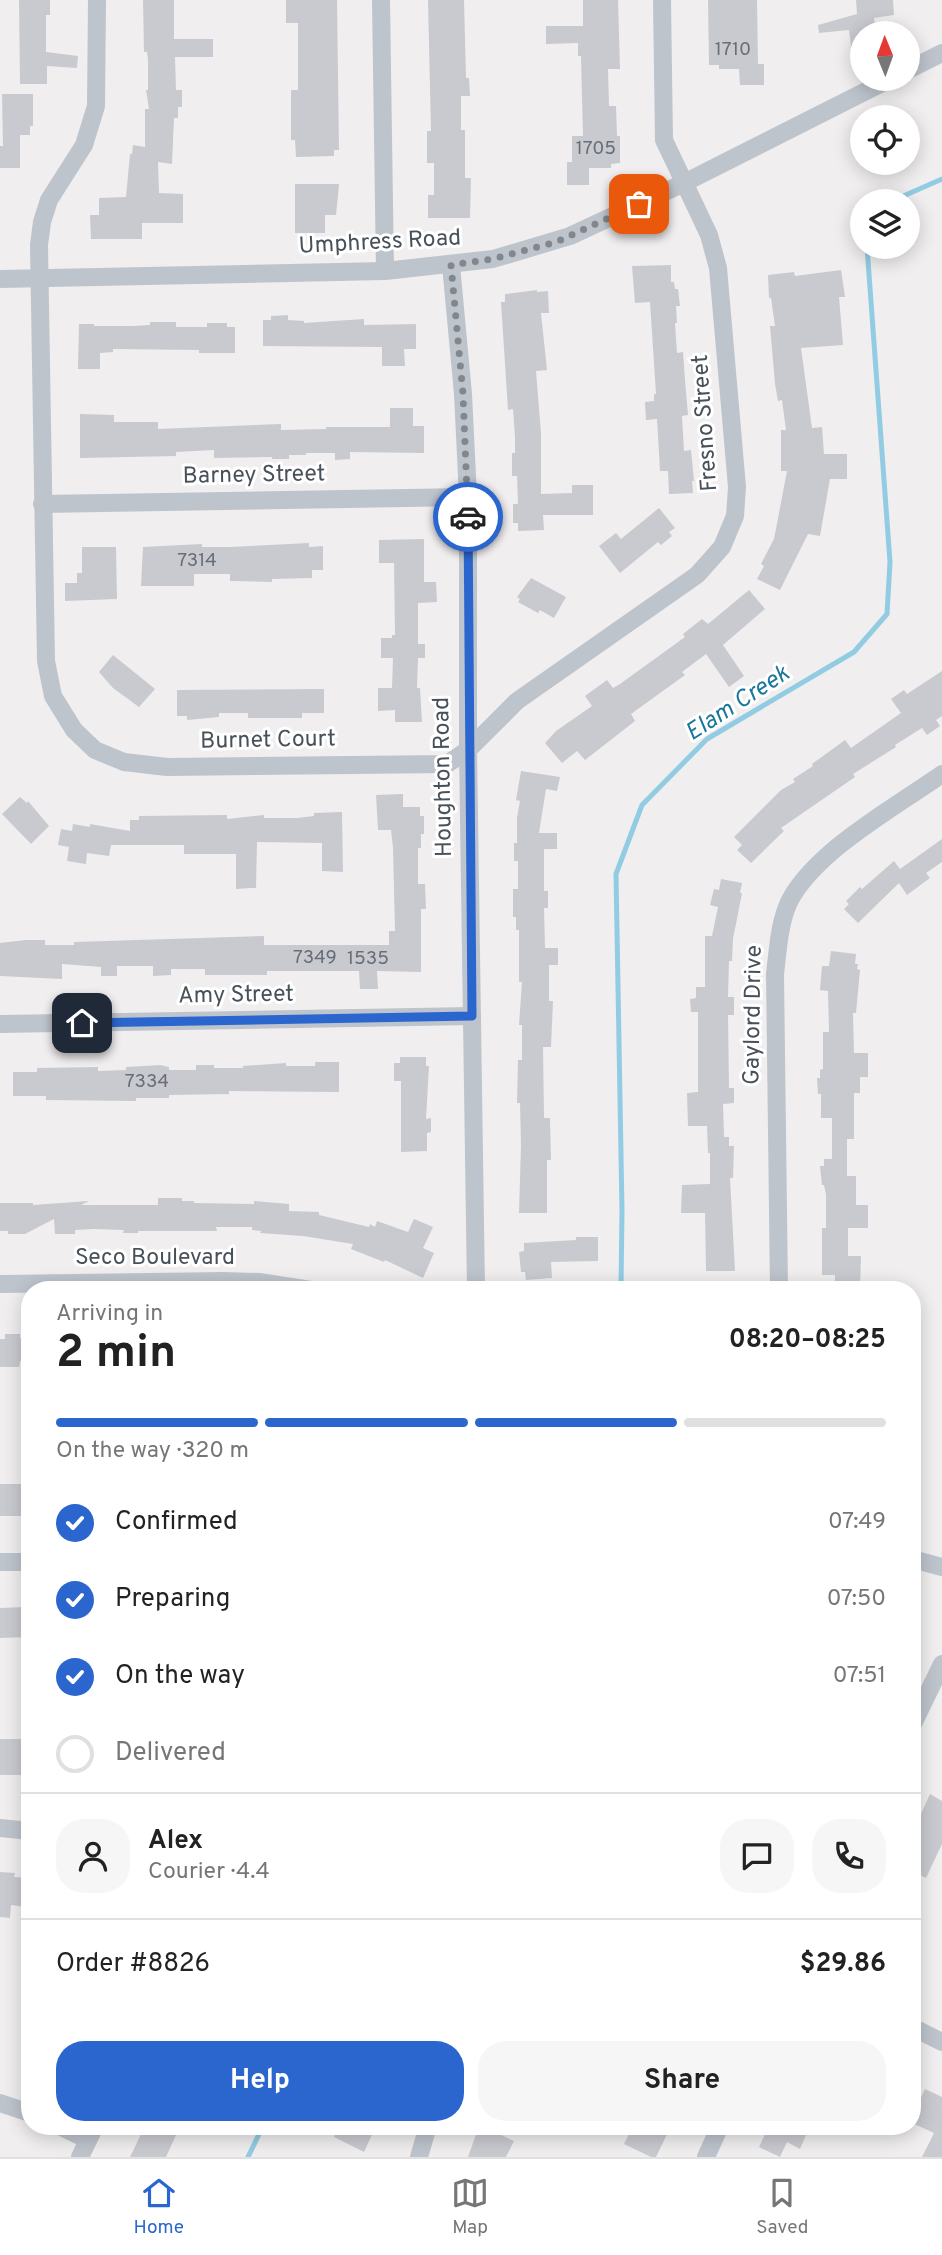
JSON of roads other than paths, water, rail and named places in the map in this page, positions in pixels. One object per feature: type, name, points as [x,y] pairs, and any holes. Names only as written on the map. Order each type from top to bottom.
[{"type":"street","name":"Burnet Court","points":[[97,0],[96,106],[84,145],[49,200],[39,245],[46,662],[53,696],[74,730],[95,750],[124,762],[167,766],[447,764],[468,750]]},
{"type":"street","points":[[380,0],[386,271]]},
{"type":"street","name":"Fresno Street","points":[[468,750],[517,701],[697,575],[722,547],[735,516],[737,487],[718,268],[709,234],[664,140],[662,0]]},
{"type":"street","points":[[920,64],[942,53]]},
{"type":"street","name":"Umphress Road","points":[[0,279],[386,271],[493,259],[556,242],[684,183],[866,91]]},
{"type":"street","name":"Houghton Road","points":[[451,265],[463,394],[468,497],[468,750],[476,1281]]},
{"type":"street","name":"Barney Street","points":[[42,504],[468,497]]},
{"type":"street","name":"Gaylord Drive","points":[[779,1281],[775,974],[779,941],[789,902],[810,872],[834,849],[942,774]]},
{"type":"street","name":"Amy Street","points":[[0,1024],[472,1016]]},
{"type":"street","name":"Seco Boulevard","points":[[0,1284],[21,1284]]},
{"type":"street","points":[[921,1561],[942,1567]]},
{"type":"street","points":[[0,1562],[21,1562]]},
{"type":"street","points":[[921,1707],[942,1664]]},
{"type":"street","points":[[0,1828],[21,1830]]},
{"type":"street","points":[[921,2032],[942,2042]]},
{"type":"street","points":[[0,2103],[21,2110]]},
{"type":"street","points":[[80,2157],[91,2135]]},
{"type":"street","points":[[419,2157],[425,2135]]},
{"type":"street","points":[[706,2157],[716,2135]]},
{"type":"waterway","name":"Elam Creek","points":[[919,189],[942,179]]},
{"type":"waterway","name":"Elam Creek","points":[[621,1281],[616,874],[642,805],[707,739],[854,652],[887,614],[890,562],[868,259]]},
{"type":"waterway","name":"Elam Creek","points":[[248,2157],[259,2135]]}]
